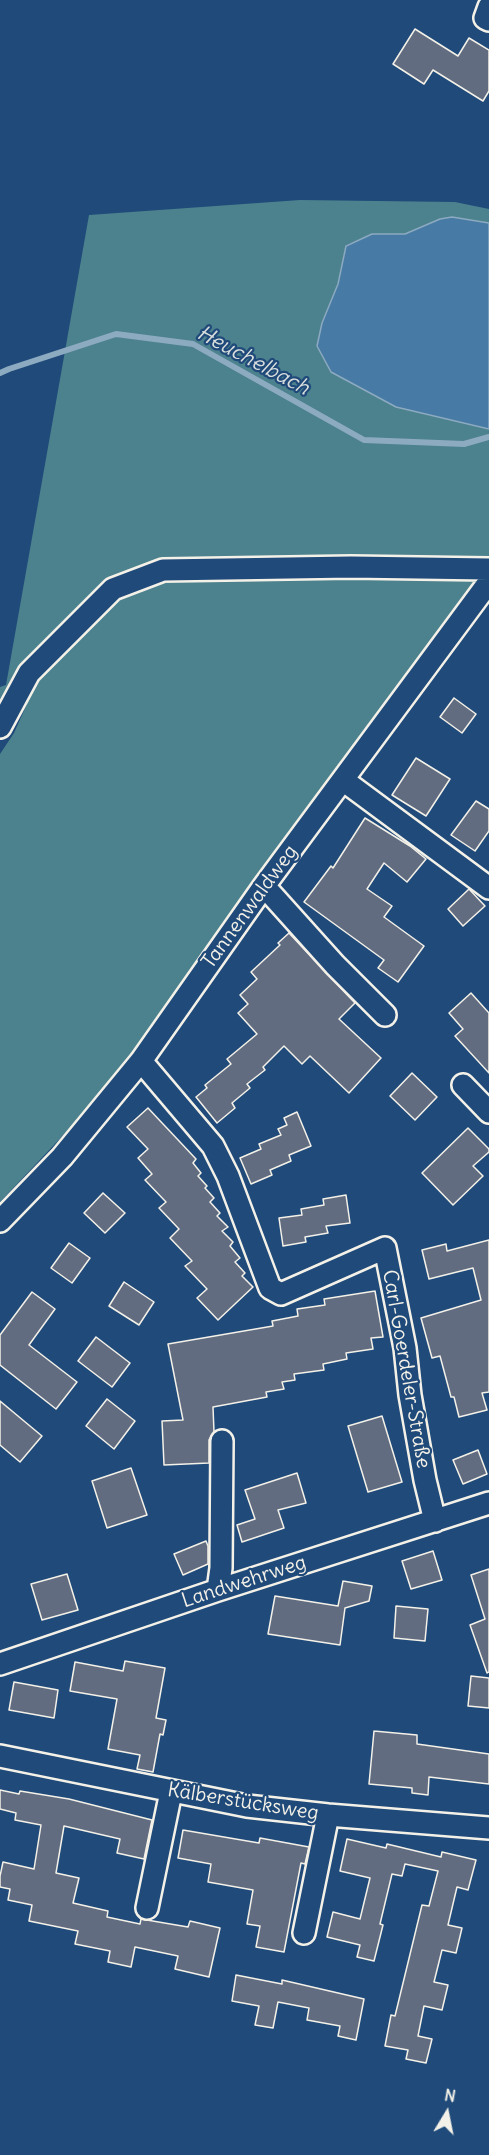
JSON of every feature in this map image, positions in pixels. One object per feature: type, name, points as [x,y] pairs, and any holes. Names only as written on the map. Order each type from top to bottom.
[{"type":"street","points":[[489,7],[485,18],[489,20]]},
{"type":"street","points":[[0,727],[29,673],[113,589],[163,570],[351,567],[489,568]]},
{"type":"street","name":"Tannenwaldweg","points":[[0,1221],[63,1157],[141,1062],[264,885],[489,582]]},
{"type":"street","points":[[343,780],[489,888]]},
{"type":"street","points":[[264,885],[335,965],[385,1016]]},
{"type":"street","name":"Carl-Goerdeler-Straße","points":[[141,1062],[213,1146],[228,1176],[270,1288],[281,1294],[385,1248],[405,1348],[410,1395],[425,1480],[435,1521]]},
{"type":"street","points":[[463,1084],[489,1112]]},
{"type":"street","points":[[218,1590],[221,1568],[222,1441]]},
{"type":"street","name":"Landwehrweg","points":[[0,1664],[218,1590],[489,1503]]},
{"type":"street","name":"Kälberstücksweg","points":[[0,1756],[247,1806],[489,1828]]},
{"type":"street","points":[[147,1908],[171,1792]]},
{"type":"street","points":[[304,1933],[328,1815]]},
{"type":"green space","points":[[300,200],[455,202],[489,209],[489,223],[440,219],[405,234],[372,234],[346,245],[338,284],[322,323],[417,411],[489,429],[489,572],[124,1071],[0,1202],[0,754],[14,733],[27,704],[14,692],[0,711],[0,687],[6,685],[89,215]]},
{"type":"water","points":[[452,217],[489,223],[489,429],[396,407],[331,372],[317,346],[322,323],[338,284],[346,246],[372,234],[405,234],[440,219]]},
{"type":"building","points":[[415,29],[458,56],[469,38],[489,50],[489,91],[483,101],[433,70],[424,84],[393,64]]},
{"type":"building","points":[[454,698],[476,714],[462,733],[440,717]]},
{"type":"building","points":[[416,758],[450,779],[426,816],[392,795]]},
{"type":"building","points":[[476,801],[489,809],[489,831],[475,851],[451,835]]},
{"type":"building","points":[[365,818],[410,846],[426,859],[407,882],[384,863],[367,889],[392,906],[384,917],[424,946],[398,982],[378,968],[384,960],[304,902],[331,866],[333,868]]},
{"type":"building","points":[[469,889],[485,906],[463,926],[448,909]]},
{"type":"building","points":[[289,933],[355,1003],[339,1019],[381,1058],[349,1093],[310,1056],[302,1064],[284,1046],[263,1067],[265,1070],[247,1084],[250,1088],[232,1103],[235,1108],[217,1123],[196,1097],[207,1088],[205,1085],[231,1064],[227,1059],[257,1034],[238,1013],[248,1004],[240,995],[257,979],[251,972],[280,945],[278,943]]},
{"type":"building","points":[[471,993],[489,1013],[489,1073],[455,1036],[463,1029],[449,1013]]},
{"type":"building","points":[[412,1073],[437,1097],[415,1120],[390,1096]]},
{"type":"building","points":[[148,1108],[196,1159],[193,1163],[201,1173],[198,1176],[214,1198],[210,1202],[220,1213],[217,1216],[228,1227],[222,1231],[233,1242],[230,1246],[240,1258],[235,1262],[245,1273],[242,1276],[253,1287],[218,1320],[197,1298],[207,1289],[185,1266],[192,1261],[170,1238],[179,1229],[159,1208],[166,1202],[145,1180],[152,1174],[138,1158],[148,1149],[127,1127]]},
{"type":"building","points":[[297,1112],[311,1146],[289,1155],[291,1161],[270,1170],[272,1175],[251,1184],[240,1158],[261,1149],[259,1144],[281,1135],[278,1129],[287,1125],[284,1118]]},
{"type":"building","points":[[468,1128],[489,1149],[489,1152],[473,1166],[483,1176],[453,1205],[422,1173]]},
{"type":"building","points":[[103,1193],[125,1213],[105,1233],[84,1213]]},
{"type":"building","points":[[346,1195],[350,1223],[326,1226],[328,1233],[305,1237],[306,1242],[283,1246],[279,1218],[302,1215],[301,1209],[324,1205],[323,1199]]},
{"type":"building","points":[[489,1240],[489,1392],[482,1393],[487,1410],[459,1417],[440,1356],[432,1358],[421,1318],[481,1300],[473,1268],[429,1279],[422,1250],[446,1244],[447,1251]]},
{"type":"building","points":[[69,1243],[90,1258],[72,1283],[51,1268]]},
{"type":"building","points":[[124,1282],[154,1302],[139,1325],[109,1306]]},
{"type":"building","points":[[375,1291],[383,1337],[371,1338],[373,1349],[346,1353],[347,1359],[323,1364],[324,1370],[294,1374],[295,1380],[282,1382],[284,1389],[266,1392],[267,1397],[213,1407],[214,1432],[209,1440],[209,1463],[164,1465],[162,1421],[183,1420],[168,1344],[273,1326],[272,1321],[298,1316],[297,1309],[325,1305],[324,1299]]},
{"type":"building","points":[[32,1292],[55,1309],[29,1345],[77,1382],[56,1409],[0,1365],[0,1335]]},
{"type":"building","points":[[96,1337],[130,1363],[112,1387],[78,1361]]},
{"type":"building","points":[[107,1399],[135,1421],[114,1449],[86,1426]]},
{"type":"building","points":[[0,1401],[42,1436],[20,1462],[0,1445]]},
{"type":"building","points":[[382,1416],[402,1482],[368,1492],[348,1426]]},
{"type":"building","points":[[478,1450],[487,1474],[463,1484],[453,1460]]},
{"type":"building","points":[[131,1468],[147,1515],[107,1528],[92,1481]]},
{"type":"building","points":[[297,1473],[306,1503],[278,1510],[284,1528],[242,1542],[237,1525],[255,1519],[245,1490]]},
{"type":"building","points":[[206,1541],[208,1564],[183,1575],[174,1554]]},
{"type":"building","points":[[433,1551],[442,1580],[411,1589],[402,1561]]},
{"type":"building","points":[[489,1569],[489,1672],[487,1673],[470,1625],[485,1619],[471,1575]]},
{"type":"building","points":[[67,1574],[78,1610],[42,1620],[31,1584]]},
{"type":"building","points":[[343,1581],[372,1586],[369,1601],[345,1608],[340,1645],[268,1634],[275,1596],[338,1606]]},
{"type":"building","points":[[396,1606],[428,1609],[425,1641],[394,1638]]},
{"type":"building","points":[[125,1661],[165,1668],[156,1718],[166,1720],[163,1735],[160,1734],[153,1772],[137,1769],[140,1755],[108,1749],[117,1699],[70,1691],[75,1662],[123,1671]]},
{"type":"building","points":[[471,1676],[489,1678],[489,1708],[468,1706]]},
{"type":"building","points":[[14,1682],[58,1690],[54,1718],[9,1710]]},
{"type":"building","points":[[374,1731],[417,1735],[417,1744],[489,1754],[489,1784],[429,1777],[428,1795],[412,1793],[412,1788],[369,1784]]},
{"type":"building","points":[[0,1790],[69,1799],[152,1820],[144,1859],[117,1853],[120,1839],[64,1826],[56,1873],[79,1878],[73,1903],[108,1911],[107,1917],[140,1924],[141,1919],[188,1927],[190,1921],[220,1928],[209,1977],[175,1969],[178,1956],[135,1947],[131,1967],[108,1962],[110,1951],[75,1944],[78,1931],[29,1921],[32,1905],[8,1900],[10,1889],[0,1887],[0,1876],[3,1862],[34,1869],[41,1825],[15,1820],[16,1813],[0,1809]]},
{"type":"building","points":[[183,1830],[259,1843],[260,1838],[309,1847],[305,1864],[301,1863],[284,1952],[256,1947],[260,1926],[247,1924],[253,1890],[208,1882],[211,1864],[178,1858]]},
{"type":"building","points":[[347,1839],[386,1848],[387,1844],[441,1857],[442,1852],[476,1860],[468,1890],[457,1887],[448,1925],[462,1928],[456,1953],[442,1950],[434,1982],[448,1985],[442,2010],[424,2006],[418,2036],[432,2039],[426,2063],[406,2059],[408,2050],[385,2046],[391,2015],[395,2016],[422,1905],[429,1906],[438,1871],[405,1864],[402,1876],[392,1874],[374,1961],[357,1957],[360,1945],[327,1937],[333,1912],[360,1919],[370,1878],[340,1871]]},
{"type":"building","points":[[236,1975],[282,1984],[282,1980],[364,1999],[356,2040],[338,2036],[340,2026],[307,2020],[309,2008],[278,2002],[273,2028],[255,2025],[259,2006],[232,2001]]},
{"type":"waterway","name":"Heuchelbach","points":[[0,373],[116,334],[193,344],[364,440],[464,444],[489,437]]}]
